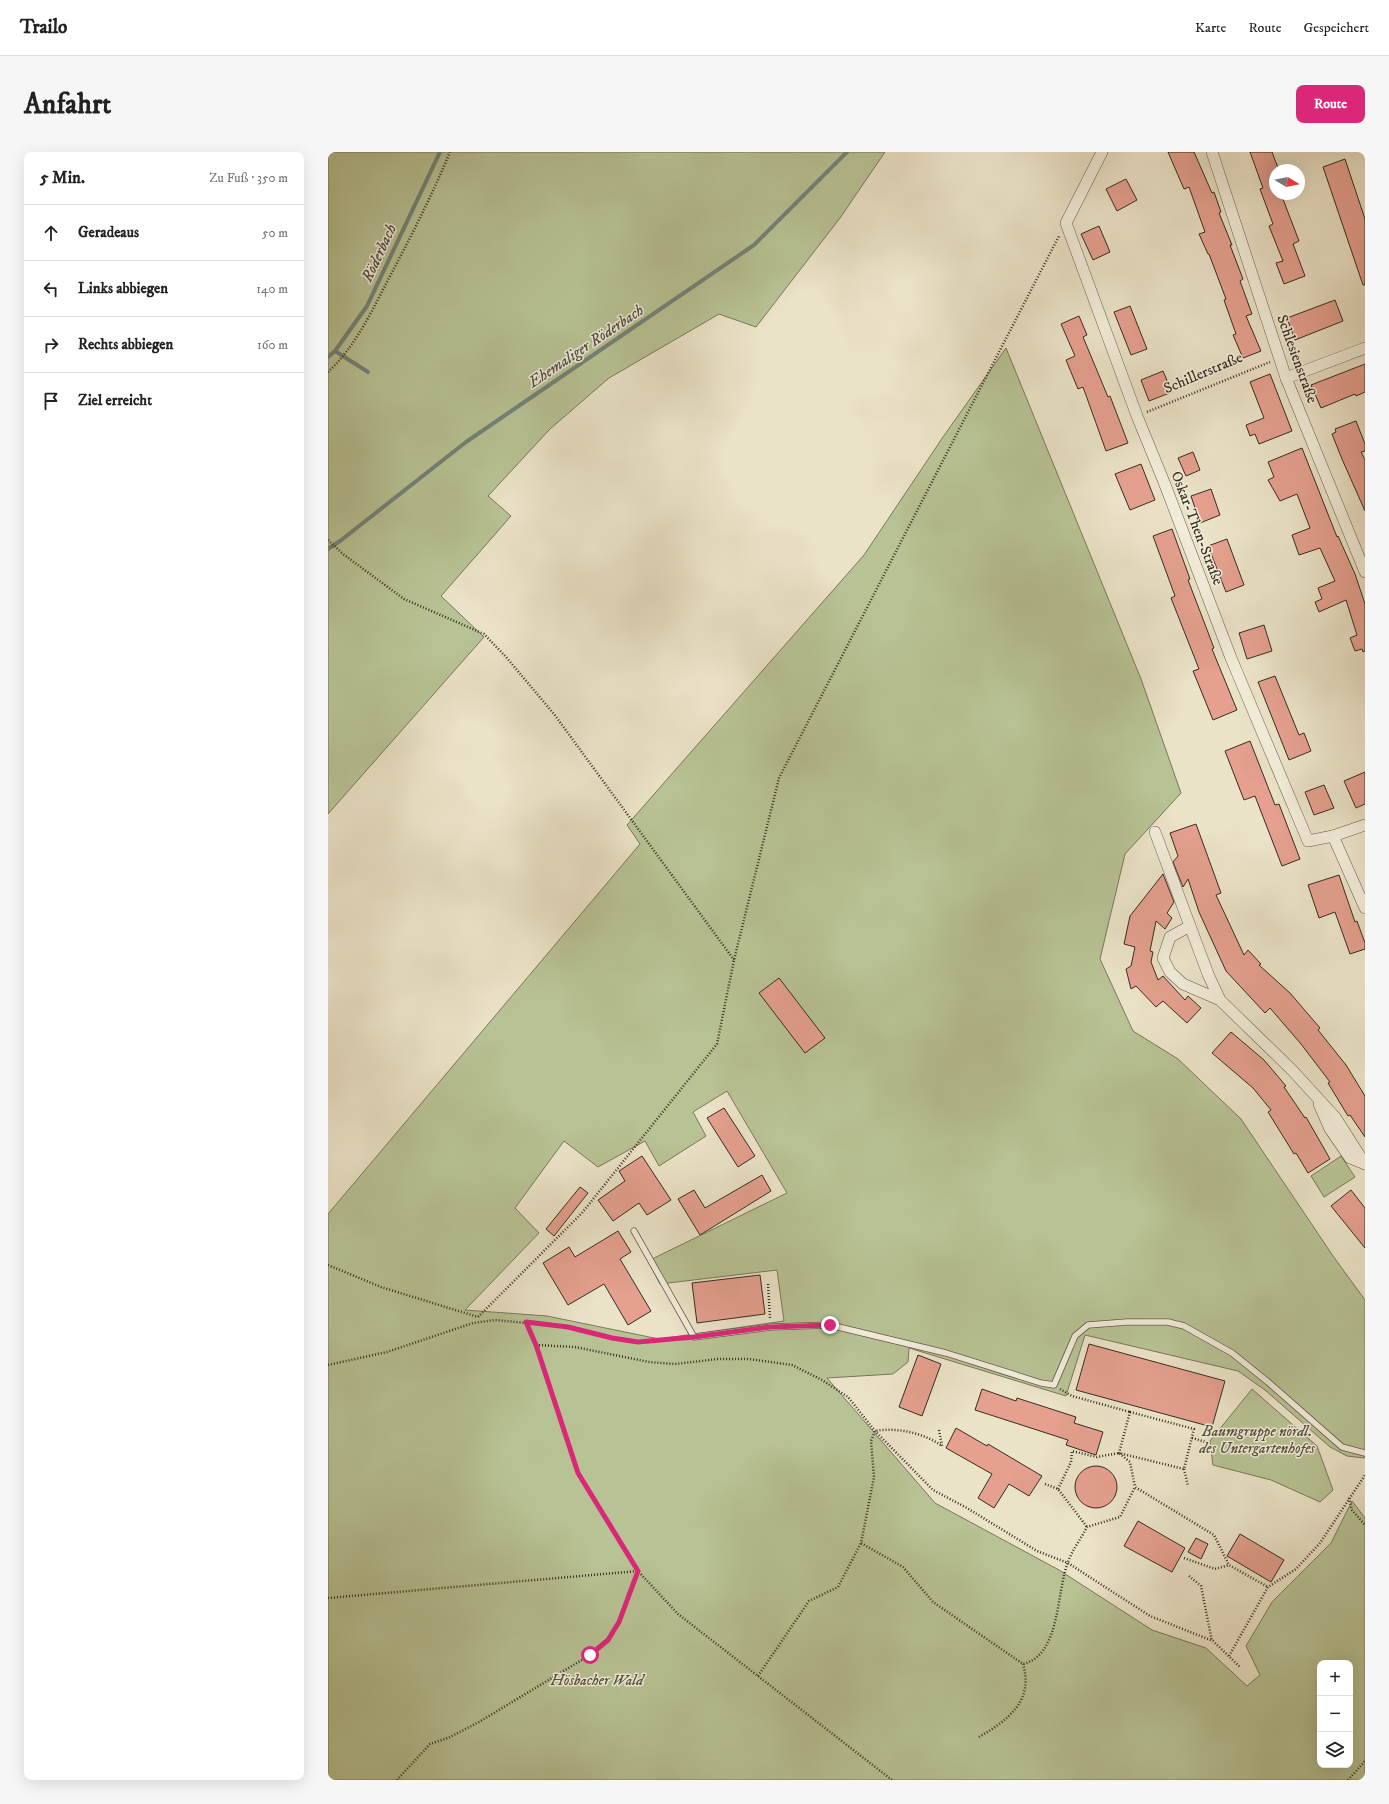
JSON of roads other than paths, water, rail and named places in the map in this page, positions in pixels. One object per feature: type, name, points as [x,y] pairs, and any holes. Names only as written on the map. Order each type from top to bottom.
[{"type":"street","name":"Oskar-Then-Straße","points":[[1102,152],[1066,223],[1137,416],[1164,482],[1231,658],[1308,840],[1333,836]]},
{"type":"street","name":"Schlesienstraße","points":[[1212,152],[1286,378],[1365,572]]},
{"type":"street","points":[[1286,378],[1365,348]]},
{"type":"street","points":[[1365,825],[1333,836],[1365,908]]},
{"type":"street","points":[[1154,832],[1208,974],[1220,1000]]},
{"type":"street","points":[[1190,926],[1170,937],[1163,958],[1170,972],[1183,984],[1220,1000],[1292,1070],[1335,1117],[1365,1164]]},
{"type":"lane","points":[[634,1231],[694,1337],[770,1327],[830,1325],[946,1353],[1040,1383],[1054,1385],[1075,1336],[1088,1325],[1127,1322],[1168,1322],[1184,1326],[1232,1353],[1268,1382],[1342,1447],[1365,1453]]},
{"type":"waterway","name":"Röderbach","points":[[328,357],[335,351],[367,306],[440,152]]},
{"type":"waterway","name":"Ehemaliger Röderbach","points":[[328,549],[466,442],[754,245],[847,152]]},
{"type":"waterway","points":[[335,351],[368,372]]},
{"type":"park label","name":"Baumgruppe nördl. des Untergartenhofes","points":[[1257,1440]]},
{"type":"park label","name":"Hösbacher Wald","points":[[597,1680]]}]
